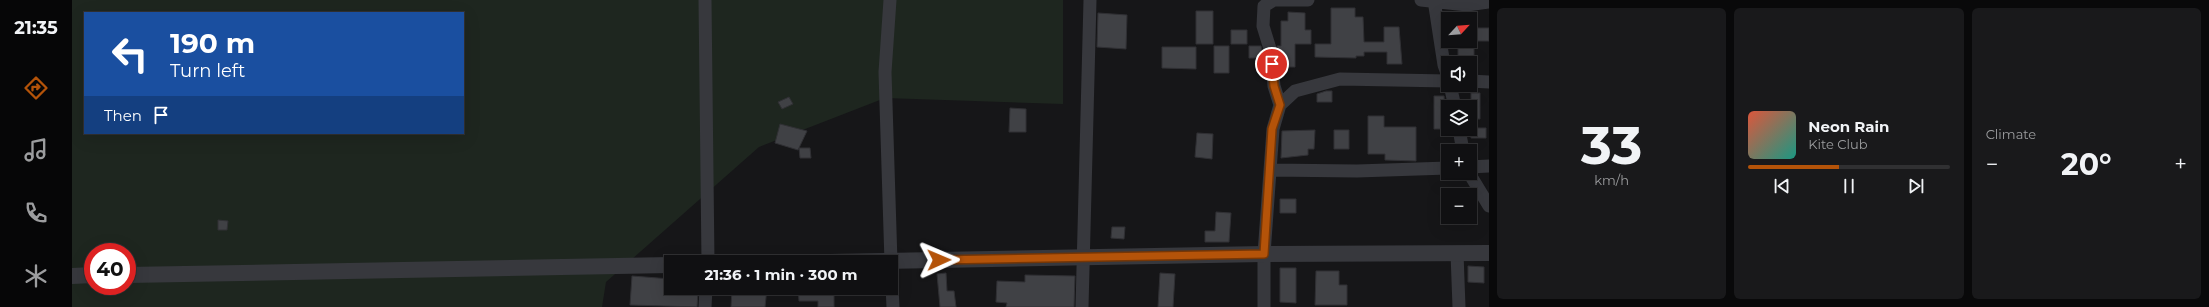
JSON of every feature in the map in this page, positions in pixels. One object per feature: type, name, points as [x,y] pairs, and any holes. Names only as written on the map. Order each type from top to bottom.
[{"type":"street","points":[[705,0],[708,255]]},
{"type":"street","points":[[890,0],[885,72],[891,255]]},
{"type":"street","points":[[1082,307],[1090,0]]},
{"type":"street","points":[[1280,105],[1274,86],[1271,52],[1263,26],[1264,6],[1274,0],[1308,0]]},
{"type":"street","points":[[1420,0],[1467,5],[1489,2]]},
{"type":"street","points":[[1434,1],[1443,56]]},
{"type":"street","points":[[1264,307],[1264,254],[1272,129],[1280,105],[1295,91],[1340,79],[1441,81]]},
{"type":"street","points":[[1477,81],[1489,82]]},
{"type":"street","points":[[1477,167],[1489,166]]},
{"type":"street","points":[[1270,170],[1357,171],[1441,168]]},
{"type":"street","points":[[1473,180],[1489,206]]},
{"type":"street","points":[[898,263],[1264,254],[1489,252]]},
{"type":"street","points":[[1457,253],[1459,307]]},
{"type":"street","points":[[136,275],[664,265]]},
{"type":"street","points":[[72,276],[84,275]]},
{"type":"street","points":[[705,307],[706,295]]},
{"type":"street","points":[[892,295],[893,307]]},
{"type":"shaded area","points":[[72,0],[1063,0],[1063,104],[885,98],[759,147],[606,282],[602,307],[72,307]]},
{"type":"building","points":[[1331,8],[1355,8],[1355,17],[1363,17],[1364,42],[1384,42],[1384,27],[1399,27],[1402,64],[1387,64],[1387,52],[1364,52],[1364,56],[1356,56],[1356,58],[1315,57],[1315,44],[1331,44]]},
{"type":"building","points":[[1196,11],[1213,11],[1213,44],[1196,44]]},
{"type":"building","points":[[1288,12],[1305,13],[1305,30],[1311,30],[1311,44],[1295,44],[1295,67],[1280,67],[1277,46],[1281,46],[1281,21],[1288,21]]},
{"type":"building","points":[[1098,13],[1127,15],[1126,49],[1097,47]]},
{"type":"building","points":[[1477,28],[1489,28],[1489,41],[1477,41]]},
{"type":"building","points":[[1231,30],[1247,30],[1247,44],[1231,44]]},
{"type":"building","points":[[1214,46],[1229,46],[1229,73],[1214,73]]},
{"type":"building","points":[[1249,46],[1261,46],[1264,68],[1259,68],[1259,58],[1249,58]]},
{"type":"building","points":[[1162,47],[1196,47],[1196,69],[1162,68]]},
{"type":"building","points":[[1458,48],[1474,48],[1474,56],[1458,56]]},
{"type":"building","points":[[1332,91],[1332,102],[1317,102],[1317,94]]},
{"type":"building","points":[[1471,93],[1480,93],[1480,119],[1477,119],[1477,100],[1471,100]]},
{"type":"building","points":[[1434,96],[1444,96],[1444,100],[1441,100],[1441,129],[1434,129]]},
{"type":"building","points":[[789,97],[793,104],[782,109],[778,102]]},
{"type":"building","points":[[1010,108],[1026,109],[1026,132],[1009,132]]},
{"type":"building","points":[[1368,116],[1384,116],[1384,127],[1416,127],[1416,161],[1385,160],[1385,154],[1368,154]]},
{"type":"building","points":[[780,124],[807,131],[798,150],[775,143]]},
{"type":"building","points":[[1477,128],[1486,128],[1486,138],[1471,138],[1471,136],[1477,136]]},
{"type":"building","points":[[1315,130],[1314,149],[1308,149],[1308,155],[1281,158],[1282,131]]},
{"type":"building","points":[[1334,130],[1349,130],[1349,149],[1334,149]]},
{"type":"building","points":[[1197,133],[1213,134],[1212,159],[1195,157]]},
{"type":"building","points":[[799,148],[810,148],[811,158],[800,158]]},
{"type":"building","points":[[1280,199],[1296,199],[1296,213],[1280,213]]},
{"type":"building","points":[[1216,212],[1231,213],[1229,242],[1205,242],[1205,231],[1215,231]]},
{"type":"building","points":[[218,220],[228,221],[227,230],[218,230]]},
{"type":"building","points":[[1112,227],[1125,227],[1124,239],[1111,238]]},
{"type":"building","points":[[1468,266],[1484,267],[1484,283],[1468,282]]},
{"type":"building","points":[[1280,268],[1296,268],[1296,303],[1280,302]]},
{"type":"building","points":[[1316,271],[1339,271],[1339,285],[1347,285],[1347,305],[1315,305]]},
{"type":"building","points":[[946,273],[947,291],[954,291],[956,307],[940,307],[937,274]]},
{"type":"building","points":[[1160,273],[1175,274],[1173,307],[1158,307]]},
{"type":"building","points":[[1025,275],[1075,276],[1074,307],[1006,307],[1007,303],[996,302],[997,281],[1025,282]]},
{"type":"building","points":[[632,276],[664,278],[664,295],[698,295],[697,307],[630,305]]},
{"type":"building","points":[[732,295],[766,295],[765,307],[731,307]]},
{"type":"building","points":[[799,295],[834,295],[834,307],[818,307],[818,301],[799,301]]},
{"type":"route","points":[[939,260],[1264,254],[1272,129],[1280,105],[1274,86],[1272,64]]}]
